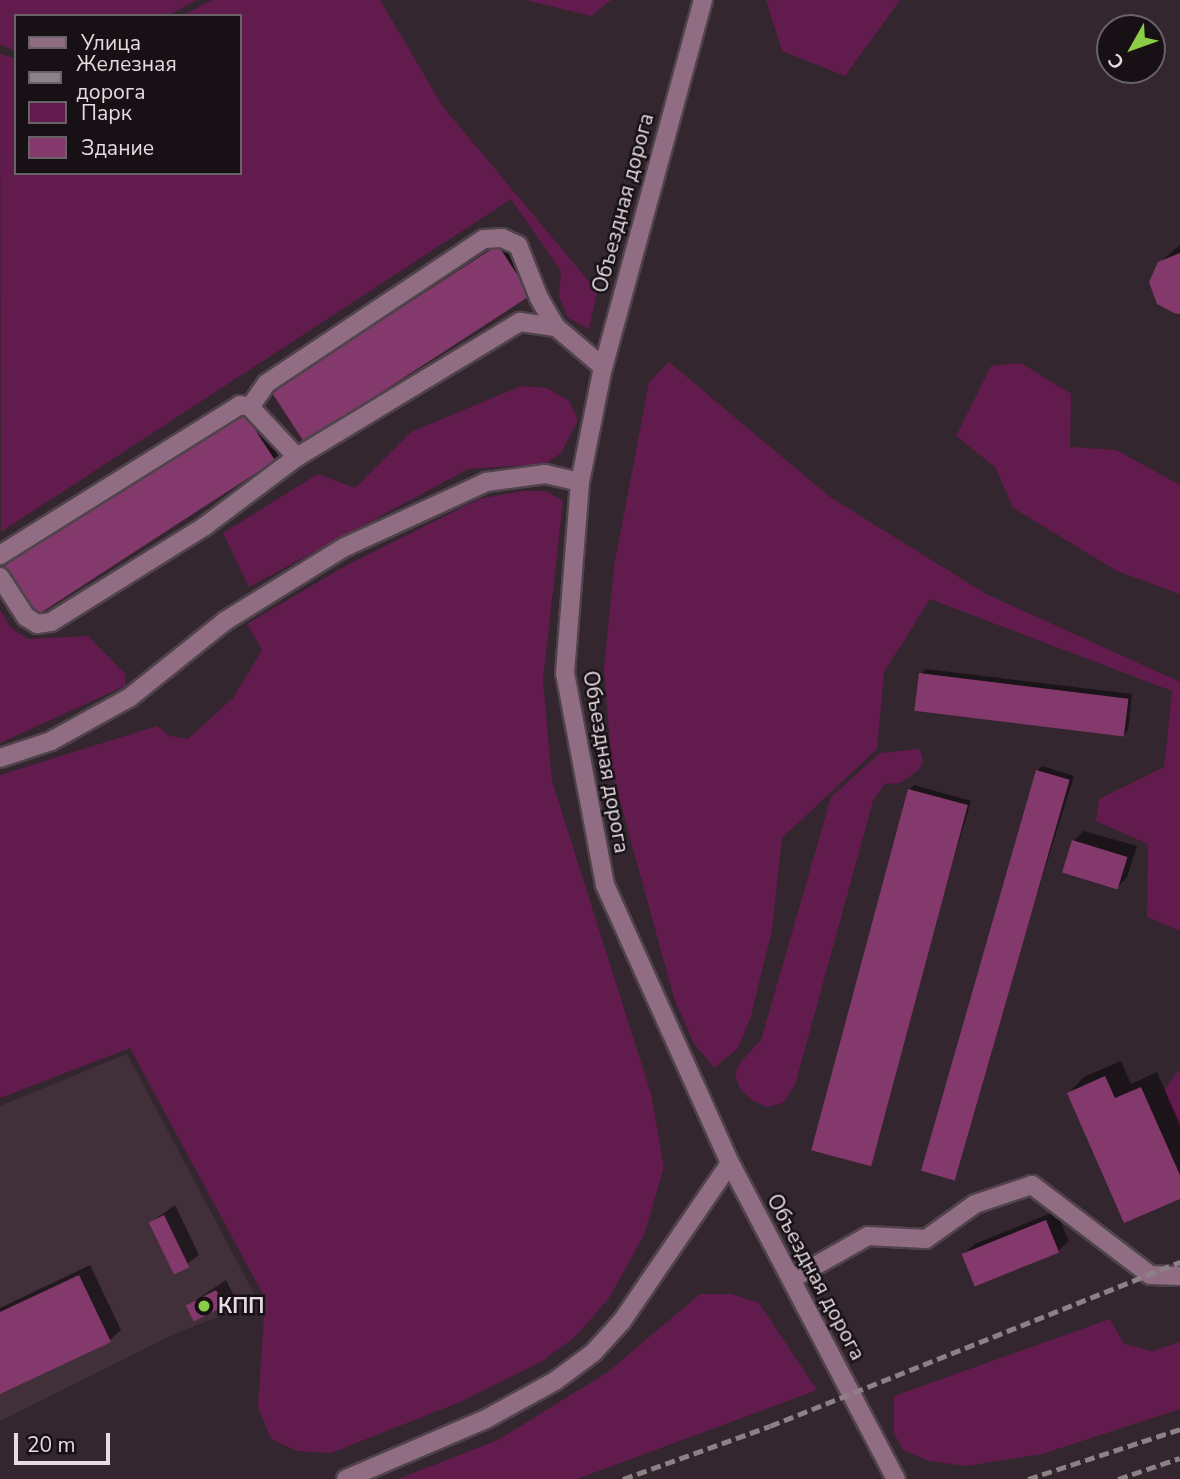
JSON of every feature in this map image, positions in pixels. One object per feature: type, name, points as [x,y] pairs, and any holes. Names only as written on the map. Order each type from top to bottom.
[{"type":"street","name":"Объездная дорога","points":[[703,0],[603,367],[580,482],[565,673],[605,886],[730,1163],[896,1479]]},
{"type":"street","points":[[250,407],[267,383],[484,239],[502,238],[518,245],[538,298],[556,327],[603,367]]},
{"type":"street","points":[[0,577],[26,617],[37,624],[51,622],[152,561],[297,457],[520,322],[556,327]]},
{"type":"street","points":[[0,555],[155,455],[240,405],[250,407],[297,457]]},
{"type":"street","points":[[0,758],[51,741],[129,698],[225,621],[345,547],[486,482],[545,474],[580,482]]},
{"type":"street","points":[[346,1479],[486,1419],[555,1381],[593,1353],[622,1321],[730,1163]]},
{"type":"street","points":[[792,1279],[868,1236],[926,1239],[975,1205],[1032,1185],[1150,1275],[1180,1276]]},
{"type":"shaded area","points":[[127,1054],[258,1301],[172,1335],[0,1421],[0,1106]]},
{"type":"green space","points":[[0,0],[197,0],[171,14],[14,14],[14,50],[0,45]]},
{"type":"green space","points":[[212,0],[380,0],[443,107],[597,291],[589,329],[568,318],[559,297],[561,271],[511,199],[1,532],[0,54],[14,58],[14,175],[242,175],[242,14],[186,14]]},
{"type":"green space","points":[[526,0],[611,0],[591,16]]},
{"type":"green space","points":[[766,0],[900,0],[845,76],[782,51]]},
{"type":"green space","points":[[669,362],[830,497],[986,594],[1180,682],[1180,931],[1147,917],[1148,844],[1096,821],[1099,799],[1164,767],[1172,691],[930,599],[884,672],[877,749],[782,838],[772,930],[751,1016],[738,1048],[714,1068],[693,1042],[674,998],[612,772],[604,668],[614,567],[649,382]]},
{"type":"green space","points":[[1021,363],[1071,394],[1070,447],[1116,450],[1180,485],[1180,594],[1117,571],[1013,508],[995,467],[956,436],[991,366]]},
{"type":"green space","points":[[521,386],[547,388],[569,401],[578,420],[561,453],[545,464],[468,469],[249,587],[223,533],[318,474],[355,488],[411,432]]},
{"type":"green space","points":[[521,491],[545,491],[563,501],[543,680],[552,781],[651,1094],[664,1167],[644,1235],[609,1298],[576,1336],[541,1362],[460,1402],[331,1453],[297,1451],[271,1439],[258,1407],[265,1298],[130,1048],[0,1098],[0,775],[157,726],[170,736],[188,739],[233,698],[262,650],[247,624],[347,565],[479,499]]},
{"type":"green space","points":[[0,610],[11,628],[28,639],[88,636],[126,675],[125,686],[0,743]]},
{"type":"green space","points":[[920,749],[923,761],[919,770],[900,783],[885,784],[873,801],[795,1085],[783,1103],[767,1107],[753,1101],[740,1089],[735,1075],[739,1064],[761,1040],[831,797],[880,753]]},
{"type":"green space","points":[[1180,1069],[1180,1131],[1164,1090]]},
{"type":"green space","points":[[700,1294],[731,1294],[759,1303],[817,1390],[577,1479],[398,1479],[498,1440],[608,1372]]},
{"type":"green space","points":[[1110,1319],[1124,1344],[1152,1351],[1180,1342],[1180,1409],[1042,1454],[966,1466],[929,1461],[903,1450],[894,1433],[894,1396]]},
{"type":"building","points":[[498,245],[531,295],[304,442],[272,392]]},
{"type":"building","points":[[1180,253],[1180,314],[1157,304],[1149,282],[1158,262]]},
{"type":"building","points":[[243,411],[275,460],[37,615],[5,566]]},
{"type":"building","points":[[919,673],[1128,699],[1124,736],[914,711]]},
{"type":"building","points":[[1036,770],[1070,780],[955,1180],[921,1171]]},
{"type":"building","points":[[908,789],[968,805],[871,1166],[811,1150]]},
{"type":"building","points":[[1072,840],[1127,857],[1118,889],[1062,873]]},
{"type":"building","points":[[1105,1076],[1115,1098],[1141,1087],[1180,1175],[1180,1199],[1124,1223],[1067,1093]]},
{"type":"building","points":[[164,1215],[189,1267],[174,1275],[149,1222]]},
{"type":"building","points":[[1046,1220],[1059,1252],[975,1287],[962,1254]]},
{"type":"building","points":[[79,1275],[111,1342],[0,1394],[0,1312]]},
{"type":"building","name":"КПП","points":[[216,1290],[224,1306],[194,1321],[186,1305]]},
{"type":"railway","points":[[623,1479],[770,1426],[1180,1262]]},
{"type":"railway","points":[[1028,1479],[1180,1429]]},
{"type":"railway","points":[[1118,1479],[1180,1458]]},
{"type":"place","name":"КПП","points":[[204,1306]]}]
